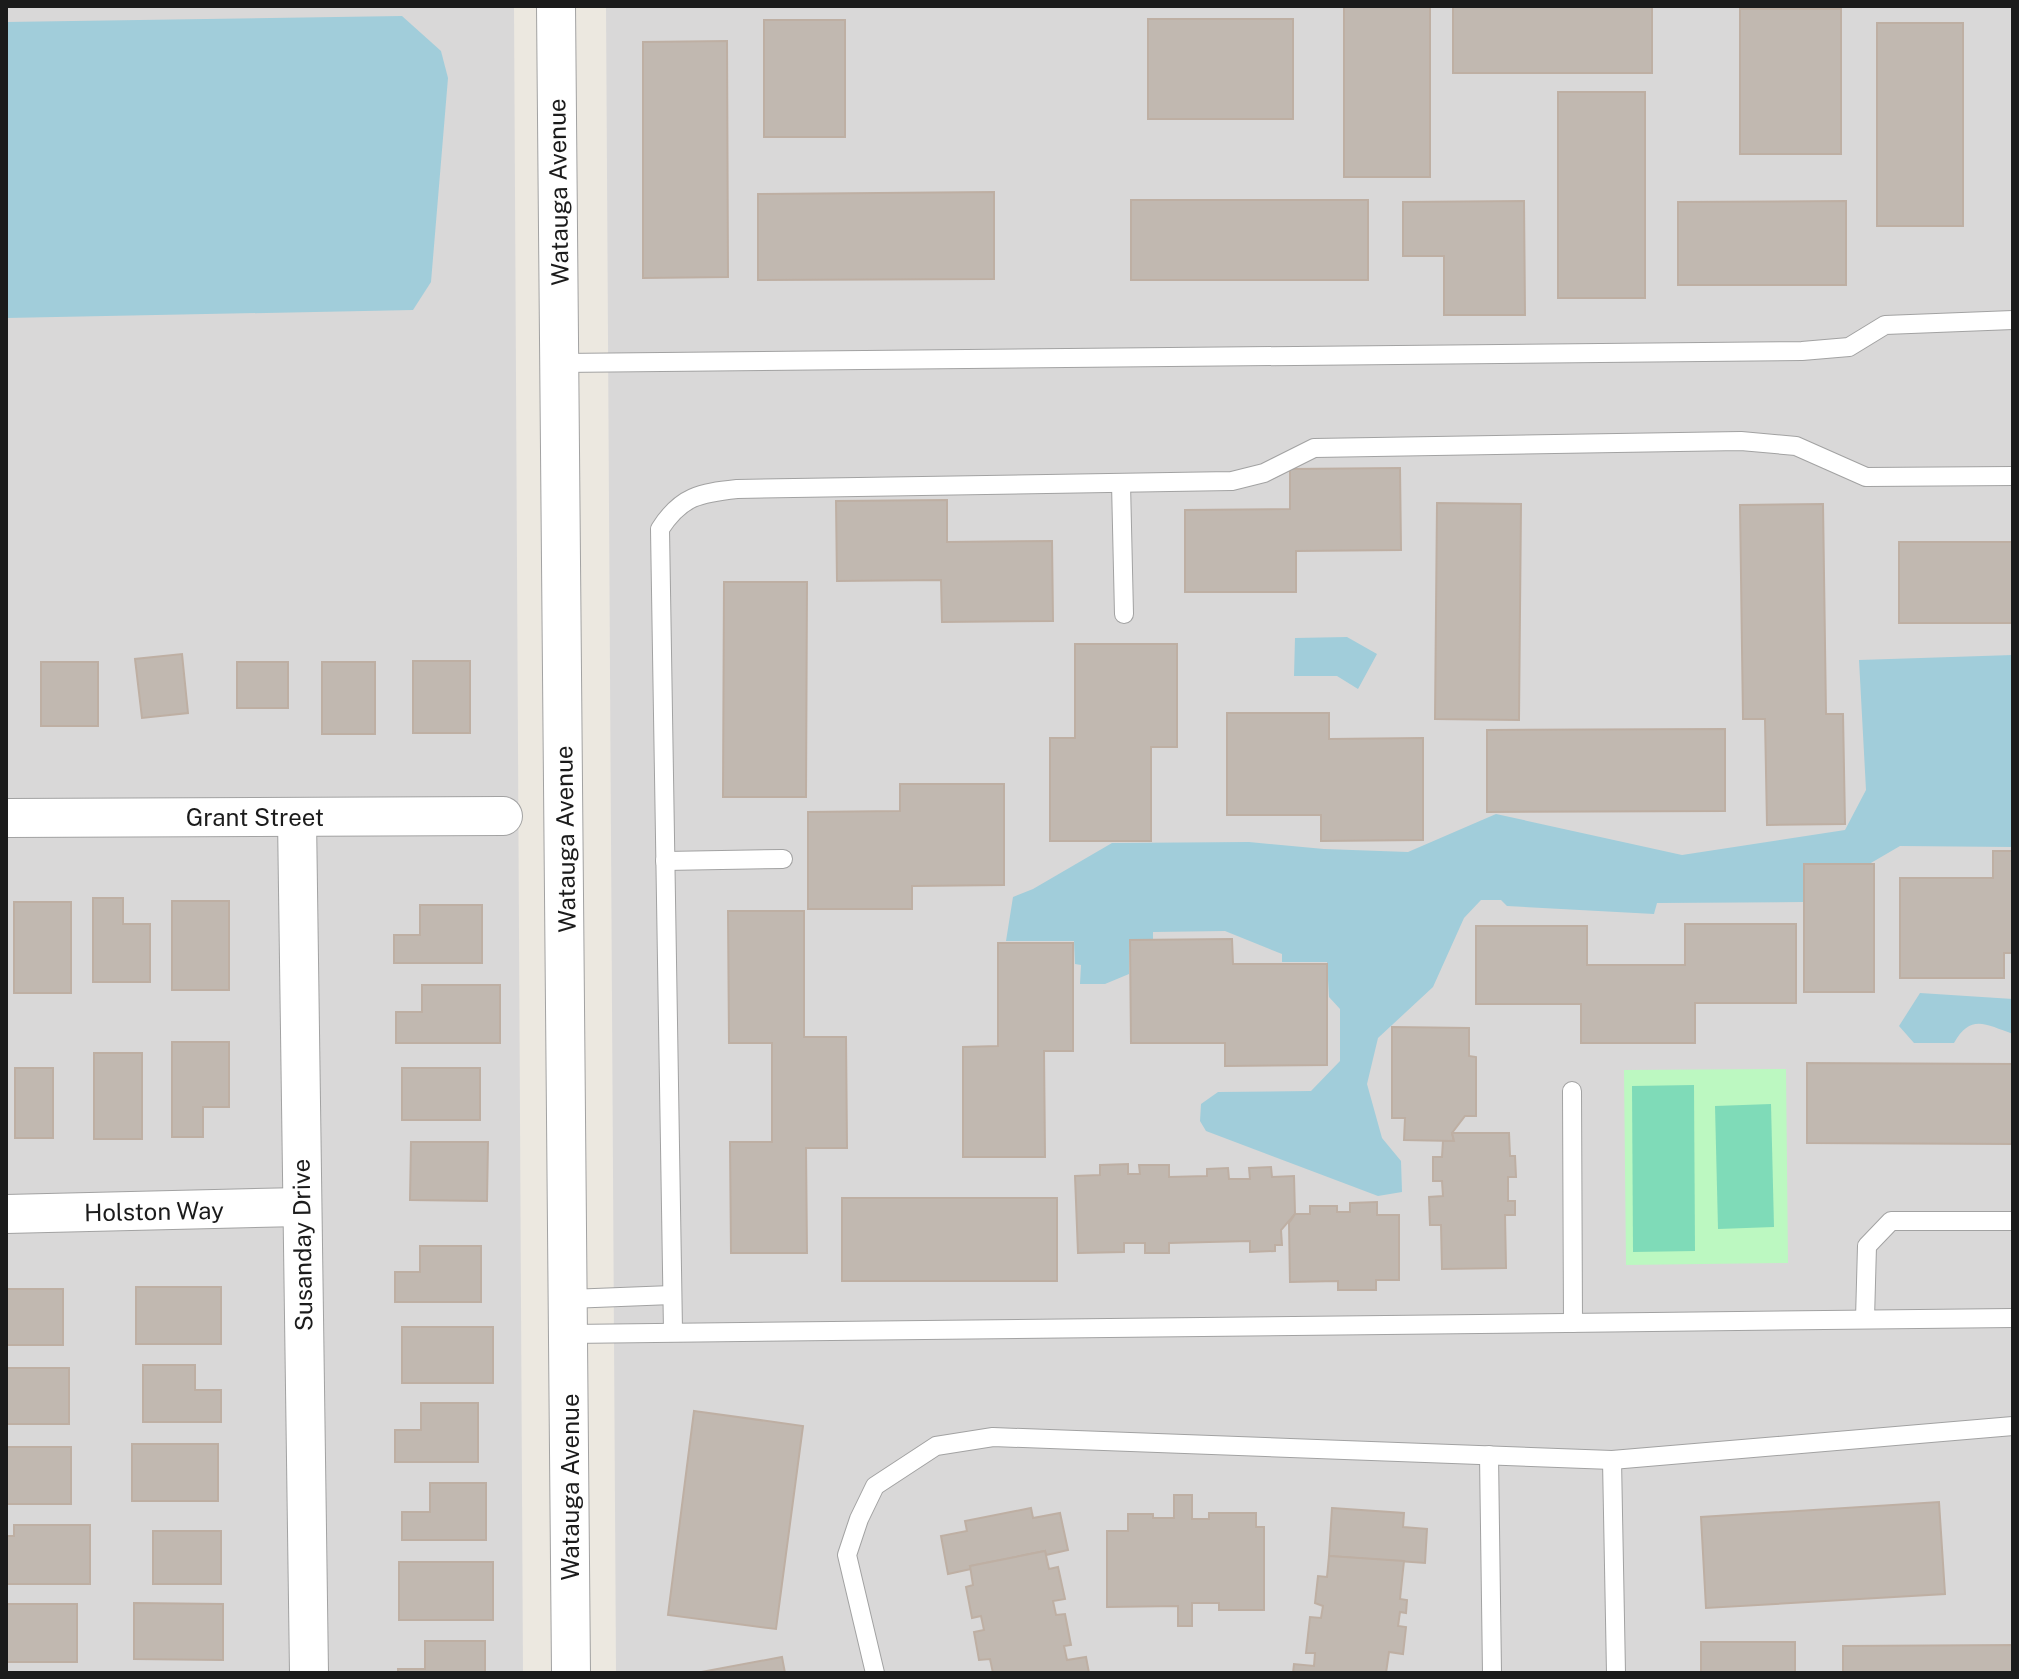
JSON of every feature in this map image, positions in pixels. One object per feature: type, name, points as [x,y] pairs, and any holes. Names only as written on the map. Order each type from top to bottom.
[{"type":"street","name":"Watauga Avenue","points":[[556,6],[571,1673]]},
{"type":"street","name":"Grant Street","points":[[6,818],[503,816]]},
{"type":"street","name":"Susanday Drive","points":[[297,818],[309,1673]]},
{"type":"street","name":"Holston Way","points":[[6,1214],[301,1207]]},
{"type":"lane","points":[[560,363],[1802,351],[1849,347],[1885,325],[2013,320]]},
{"type":"lane","points":[[673,1331],[660,529],[673,509],[700,493],[737,489],[1232,481],[1264,473],[1314,448],[1741,441],[1796,446],[1866,477],[2013,476]]},
{"type":"lane","points":[[1121,483],[1124,614]]},
{"type":"lane","points":[[665,861],[783,859]]},
{"type":"lane","points":[[1572,1091],[1573,1323]]},
{"type":"lane","points":[[1865,1319],[1867,1246],[1891,1221],[2013,1221]]},
{"type":"lane","points":[[569,1316],[672,1295]]},
{"type":"lane","points":[[569,1316],[673,1331],[2013,1318]]},
{"type":"lane","points":[[875,1673],[847,1555],[859,1519],[875,1486],[936,1446],[993,1437],[1612,1460],[2013,1426]]},
{"type":"lane","points":[[1489,1455],[1492,1673]]},
{"type":"lane","points":[[1612,1460],[1616,1673]]},
{"type":"shaded area","points":[[6,6],[514,6],[523,1673],[6,1673]]},
{"type":"shaded area","points":[[606,6],[2013,6],[2013,1673],[616,1673]]},
{"type":"green space","points":[[1786,1069],[1788,1263],[1626,1265],[1624,1070]]},
{"type":"green space","points":[[1694,1085],[1695,1251],[1633,1252],[1632,1086]]},
{"type":"green space","points":[[1771,1104],[1774,1227],[1718,1229],[1715,1106]]},
{"type":"water","points":[[402,16],[441,51],[448,78],[431,282],[413,310],[6,318],[6,22]]},
{"type":"water","points":[[1347,637],[1377,654],[1358,689],[1337,676],[1294,676],[1295,638]]},
{"type":"water","points":[[2013,655],[2013,847],[1900,846],[1804,902],[1657,903],[1654,914],[1507,906],[1501,900],[1481,900],[1464,918],[1433,987],[1378,1038],[1367,1084],[1382,1138],[1401,1161],[1402,1192],[1378,1196],[1206,1131],[1200,1121],[1201,1104],[1218,1092],[1311,1091],[1340,1061],[1340,1009],[1329,997],[1327,962],[1282,962],[1282,954],[1225,931],[1153,932],[1153,939],[1129,940],[1129,974],[1105,984],[1080,984],[1081,965],[1075,964],[1074,941],[1006,941],[1013,897],[1033,889],[1112,843],[1249,842],[1408,852],[1496,814],[1682,855],[1845,830],[1866,790],[1859,660]]},
{"type":"water","points":[[1920,993],[2013,999],[2013,1034],[1980,1024],[1967,1028],[1954,1043],[1914,1043],[1899,1026]]},
{"type":"building","points":[[1344,6],[1430,6],[1430,177],[1344,177]]},
{"type":"building","points":[[1453,6],[1652,6],[1652,73],[1453,73]]},
{"type":"building","points":[[1740,9],[1841,9],[1841,154],[1740,154]]},
{"type":"building","points":[[1148,19],[1293,19],[1293,119],[1148,119]]},
{"type":"building","points":[[764,20],[845,20],[845,137],[764,137]]},
{"type":"building","points":[[1877,23],[1963,23],[1963,226],[1877,226]]},
{"type":"building","points":[[727,41],[728,277],[643,278],[643,42]]},
{"type":"building","points":[[1558,92],[1645,92],[1645,298],[1558,298]]},
{"type":"building","points":[[994,192],[994,279],[758,280],[758,194]]},
{"type":"building","points":[[1131,200],[1368,200],[1368,280],[1131,280]]},
{"type":"building","points":[[1524,201],[1525,315],[1444,315],[1444,256],[1403,256],[1403,202]]},
{"type":"building","points":[[1846,201],[1846,285],[1678,285],[1678,202]]},
{"type":"building","points":[[1400,468],[1401,550],[1296,551],[1296,592],[1185,592],[1185,510],[1290,509],[1290,469]]},
{"type":"building","points":[[947,500],[947,542],[1052,541],[1053,621],[942,622],[941,580],[837,581],[836,501]]},
{"type":"building","points":[[1437,503],[1521,504],[1519,720],[1435,719]]},
{"type":"building","points":[[1823,504],[1826,714],[1843,714],[1845,824],[1767,825],[1765,719],[1743,719],[1740,505]]},
{"type":"building","points":[[1899,542],[2013,542],[2013,623],[1899,623]]},
{"type":"building","points":[[724,582],[807,582],[806,797],[723,797]]},
{"type":"building","points":[[1075,644],[1177,644],[1177,747],[1151,747],[1151,841],[1050,841],[1050,738],[1075,738]]},
{"type":"building","points":[[182,654],[188,713],[142,718],[135,659]]},
{"type":"building","points":[[413,661],[470,661],[470,733],[413,733]]},
{"type":"building","points":[[41,662],[98,662],[98,726],[41,726]]},
{"type":"building","points":[[237,662],[288,662],[288,708],[237,708]]},
{"type":"building","points":[[322,662],[375,662],[375,734],[322,734]]},
{"type":"building","points":[[1227,713],[1329,713],[1329,739],[1423,738],[1423,840],[1321,841],[1321,815],[1227,815]]},
{"type":"building","points":[[1725,729],[1725,811],[1487,812],[1487,730]]},
{"type":"building","points":[[900,784],[1004,784],[1004,885],[912,886],[912,909],[808,909],[808,812],[900,811]]},
{"type":"building","points":[[1993,851],[2013,851],[2013,953],[2004,953],[2004,978],[1900,978],[1900,878],[1993,878]]},
{"type":"building","points":[[1804,864],[1874,864],[1874,992],[1804,992]]},
{"type":"building","points":[[93,898],[123,898],[123,924],[150,924],[150,982],[93,982]]},
{"type":"building","points":[[172,901],[229,901],[229,990],[172,990]]},
{"type":"building","points":[[14,902],[71,902],[71,993],[14,993]]},
{"type":"building","points":[[420,905],[482,905],[482,963],[394,963],[394,935],[420,935]]},
{"type":"building","points":[[728,911],[804,911],[804,1037],[846,1037],[847,1148],[806,1148],[807,1253],[731,1253],[730,1142],[772,1142],[772,1043],[729,1043]]},
{"type":"building","points":[[1685,924],[1796,924],[1796,1003],[1695,1003],[1695,1043],[1581,1043],[1581,1004],[1476,1004],[1476,926],[1587,926],[1587,965],[1685,965]]},
{"type":"building","points":[[1232,939],[1233,964],[1327,964],[1327,1065],[1225,1066],[1225,1043],[1131,1043],[1130,940]]},
{"type":"building","points":[[998,943],[1073,943],[1073,1051],[1044,1051],[1045,1157],[963,1157],[963,1047],[998,1046]]},
{"type":"building","points":[[422,985],[500,985],[500,1043],[396,1043],[396,1012],[422,1012]]},
{"type":"building","points":[[1392,1027],[1469,1028],[1469,1056],[1476,1057],[1476,1116],[1465,1116],[1452,1133],[1454,1141],[1404,1140],[1405,1118],[1392,1118]]},
{"type":"building","points":[[172,1042],[229,1042],[229,1107],[203,1107],[203,1137],[172,1137]]},
{"type":"building","points":[[94,1053],[142,1053],[142,1139],[94,1139]]},
{"type":"building","points":[[1807,1063],[2013,1064],[2013,1144],[1807,1143]]},
{"type":"building","points":[[15,1068],[53,1068],[53,1138],[15,1138]]},
{"type":"building","points":[[402,1068],[480,1068],[480,1120],[402,1120]]},
{"type":"building","points":[[1452,1133],[1509,1133],[1510,1156],[1515,1156],[1516,1177],[1508,1177],[1508,1201],[1515,1201],[1515,1215],[1505,1215],[1506,1268],[1442,1269],[1441,1225],[1430,1225],[1429,1197],[1443,1196],[1442,1181],[1433,1181],[1433,1157],[1442,1157],[1443,1141],[1454,1141]]},
{"type":"building","points":[[411,1142],[488,1142],[487,1201],[410,1200]]},
{"type":"building","points":[[1128,1164],[1128,1174],[1140,1174],[1139,1165],[1169,1165],[1169,1177],[1207,1176],[1207,1169],[1228,1168],[1229,1179],[1250,1179],[1249,1168],[1271,1167],[1272,1177],[1294,1176],[1295,1214],[1281,1230],[1282,1245],[1275,1245],[1275,1251],[1250,1252],[1250,1241],[1169,1243],[1169,1253],[1145,1253],[1145,1243],[1124,1243],[1124,1252],[1078,1253],[1075,1176],[1100,1175],[1100,1165]]},
{"type":"building","points":[[842,1198],[1057,1198],[1057,1281],[842,1281]]},
{"type":"building","points":[[1377,1202],[1377,1215],[1399,1215],[1399,1280],[1376,1280],[1376,1290],[1338,1290],[1338,1281],[1290,1282],[1289,1223],[1295,1214],[1310,1214],[1310,1206],[1337,1206],[1337,1212],[1350,1212],[1350,1203]]},
{"type":"building","points":[[420,1246],[481,1246],[481,1302],[395,1302],[395,1272],[420,1272]]},
{"type":"building","points":[[136,1287],[221,1287],[221,1344],[136,1344]]},
{"type":"building","points":[[6,1289],[63,1289],[63,1345],[6,1345]]},
{"type":"building","points":[[402,1327],[493,1327],[493,1383],[402,1383]]},
{"type":"building","points":[[143,1365],[195,1365],[195,1390],[221,1390],[221,1422],[143,1422]]},
{"type":"building","points":[[6,1368],[69,1368],[69,1424],[6,1424]]},
{"type":"building","points":[[421,1403],[478,1403],[478,1462],[395,1462],[395,1430],[421,1430]]},
{"type":"building","points":[[694,1411],[803,1426],[776,1629],[668,1615]]},
{"type":"building","points":[[132,1444],[218,1444],[218,1501],[132,1501]]},
{"type":"building","points":[[6,1447],[71,1447],[71,1504],[6,1504]]},
{"type":"building","points":[[430,1483],[486,1483],[486,1540],[402,1540],[402,1512],[430,1512]]},
{"type":"building","points":[[1174,1495],[1192,1495],[1192,1519],[1209,1519],[1209,1513],[1256,1513],[1256,1527],[1264,1527],[1264,1610],[1219,1610],[1219,1603],[1192,1603],[1192,1626],[1178,1626],[1178,1606],[1107,1607],[1107,1531],[1128,1531],[1128,1514],[1174,1518]]},
{"type":"building","points":[[1939,1502],[1945,1594],[1706,1608],[1701,1517]]},
{"type":"building","points":[[1031,1508],[1033,1518],[1060,1513],[1068,1550],[1046,1555],[1045,1551],[970,1566],[971,1569],[948,1574],[941,1536],[967,1531],[965,1521]]},
{"type":"building","points":[[1332,1508],[1404,1513],[1403,1527],[1427,1529],[1425,1563],[1329,1556]]},
{"type":"building","points":[[14,1525],[90,1525],[90,1584],[6,1584],[6,1536],[14,1536]]},
{"type":"building","points":[[153,1531],[221,1531],[221,1584],[153,1584]]},
{"type":"building","points":[[1045,1551],[1049,1569],[1058,1567],[1065,1599],[1053,1601],[1056,1615],[1065,1614],[1071,1645],[1064,1646],[1067,1660],[1086,1657],[1089,1673],[993,1673],[990,1659],[979,1660],[974,1632],[984,1630],[981,1616],[972,1618],[966,1587],[973,1585],[970,1566]]},
{"type":"building","points":[[1329,1556],[1404,1561],[1400,1599],[1407,1600],[1406,1613],[1400,1612],[1398,1626],[1406,1627],[1403,1654],[1389,1652],[1386,1673],[1293,1673],[1294,1664],[1314,1666],[1315,1653],[1306,1653],[1310,1617],[1321,1618],[1323,1606],[1315,1603],[1318,1576],[1327,1577]]},
{"type":"building","points":[[399,1562],[493,1562],[493,1620],[399,1620]]},
{"type":"building","points":[[134,1603],[223,1604],[223,1660],[134,1659]]},
{"type":"building","points":[[6,1604],[77,1604],[77,1662],[6,1662]]},
{"type":"building","points":[[425,1641],[485,1641],[485,1673],[398,1673],[398,1669],[425,1669]]},
{"type":"building","points":[[1701,1642],[1795,1642],[1795,1673],[1701,1673]]},
{"type":"building","points":[[2013,1645],[2013,1673],[1843,1673],[1843,1646]]},
{"type":"building","points":[[782,1657],[785,1673],[696,1673]]}]
